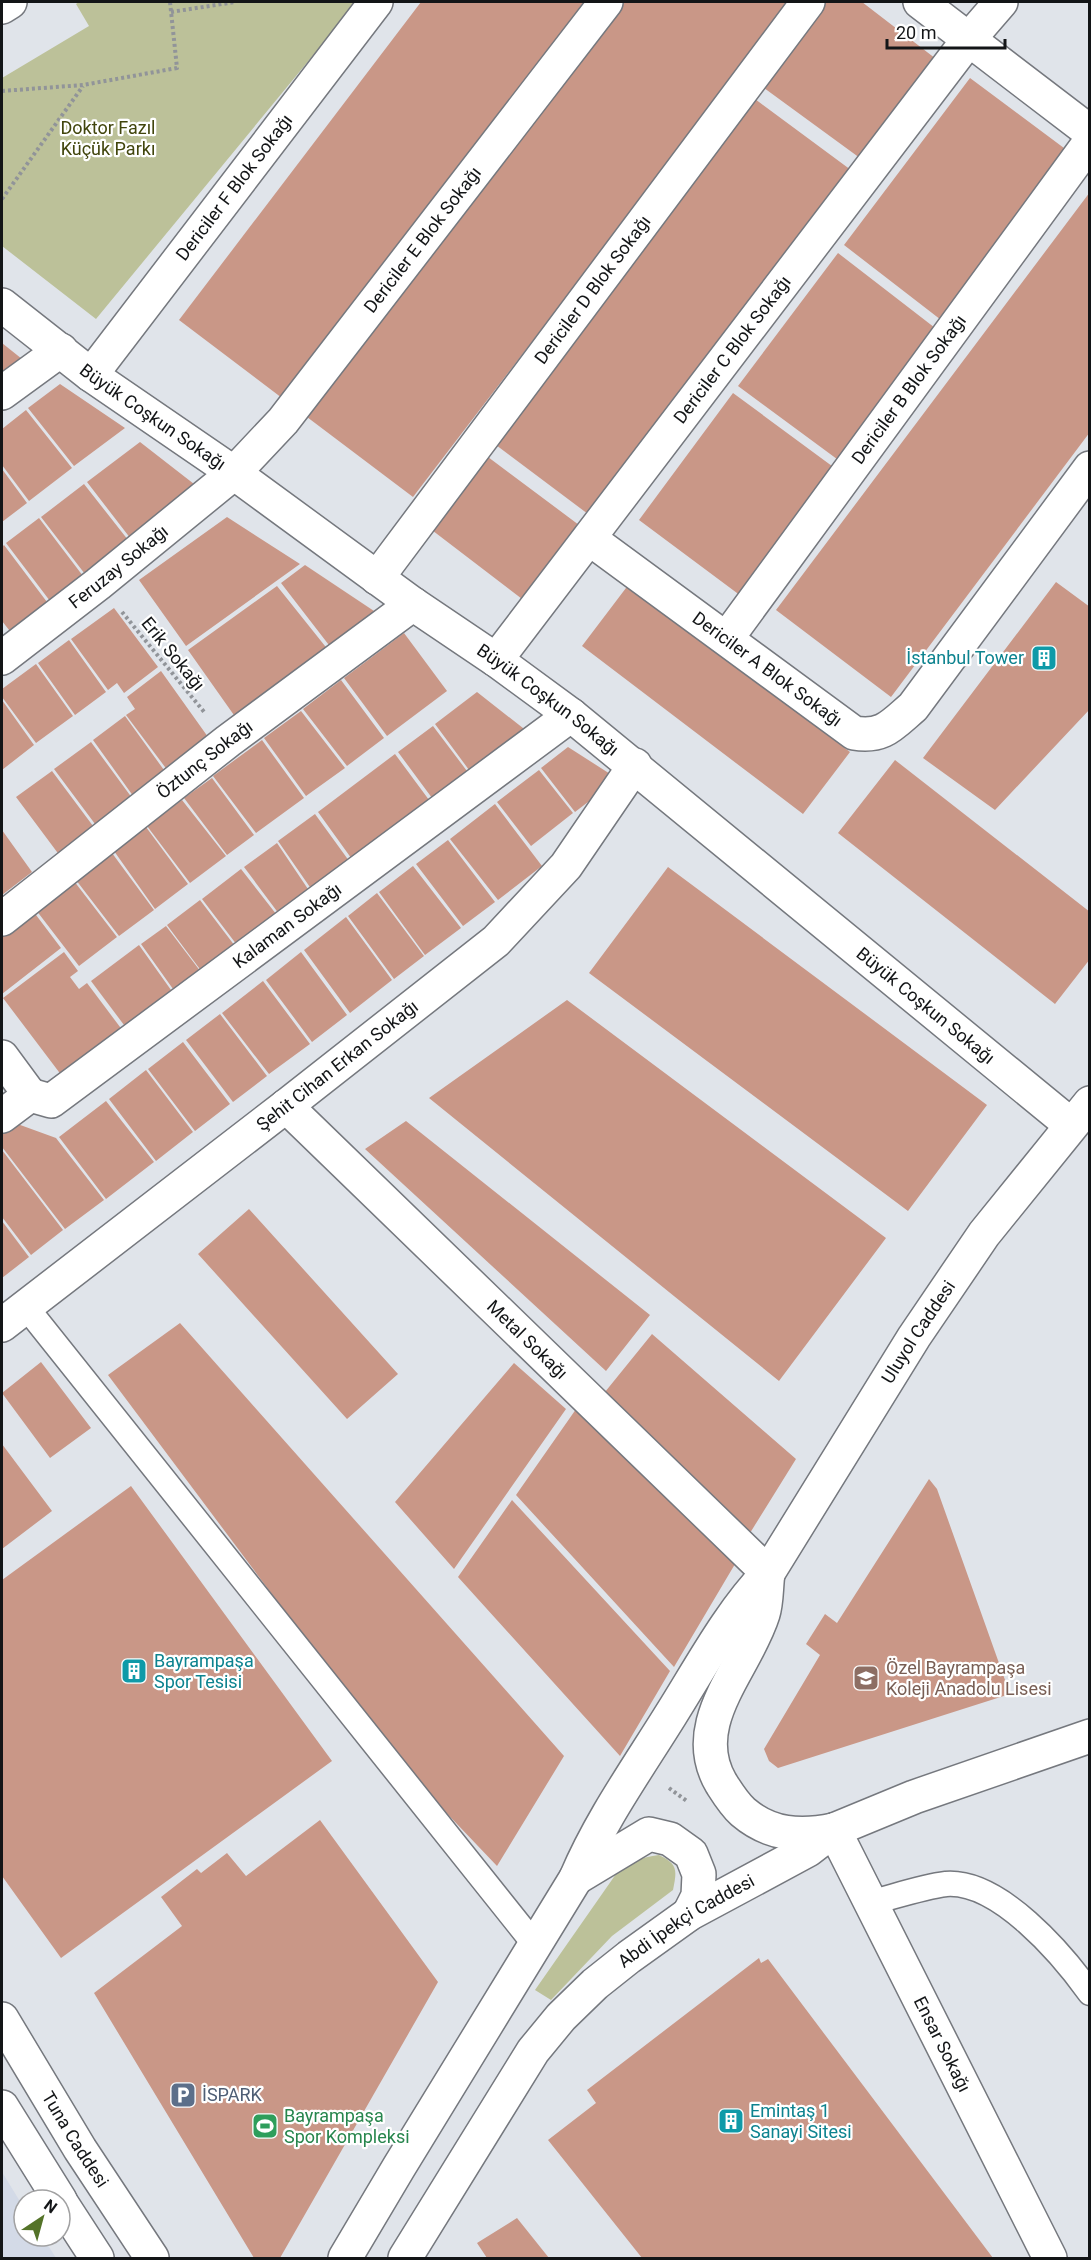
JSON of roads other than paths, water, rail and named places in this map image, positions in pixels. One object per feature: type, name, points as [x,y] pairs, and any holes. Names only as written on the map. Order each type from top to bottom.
[{"type":"street","points":[[2,7],[10,2]]},
{"type":"street","name":"Dericiler F Blok Sokağı","points":[[91,375],[376,2]]},
{"type":"street","name":"Dericiler E Blok Sokağı","points":[[234,473],[283,421],[606,2]]},
{"type":"street","name":"Dericiler D Blok Sokağı","points":[[377,578],[808,2]]},
{"type":"street","points":[[920,2],[1089,132]]},
{"type":"street","name":"Dericiler C Blok Sokağı","points":[[496,660],[969,39],[1000,2]]},
{"type":"street","name":"Dericiler B Blok Sokağı","points":[[727,638],[1089,142]]},
{"type":"street","name":"Büyük Coşkun Sokağı","points":[[2,305],[91,375],[234,473],[413,604],[496,660],[571,715],[1083,1122]]},
{"type":"street","points":[[2,393],[61,350]]},
{"type":"street","name":"Dericiler A Blok Sokağı","points":[[590,539],[854,733],[870,735],[886,730],[913,706],[1089,468]]},
{"type":"street","name":"Feruzay Sokağı","points":[[2,658],[98,584],[234,473]]},
{"type":"street","name":"Öztunç Sokağı","points":[[2,919],[228,741],[413,604]]},
{"type":"street","name":"Kalaman Sokağı","points":[[30,1095],[51,1101],[571,715]]},
{"type":"street","name":"Şehit Cihan Erkan Sokağı","points":[[14,1316],[496,941],[566,866],[635,765]]},
{"type":"street","points":[[2,1057],[30,1095],[2,1116]]},
{"type":"street","name":"Metal Sokağı","points":[[286,1106],[768,1573]]},
{"type":"street","name":"Uluyol Caddesi","points":[[768,1573],[914,1337],[984,1234],[1083,1122]]},
{"type":"street","points":[[768,1573],[763,1612],[751,1642],[715,1714],[711,1733],[711,1752],[716,1774],[729,1796],[741,1810],[753,1820],[772,1830],[814,1834],[834,1830]]},
{"type":"street","points":[[345,2259],[399,2167],[536,1946],[576,1878],[599,1830],[724,1628],[749,1593],[768,1573]]},
{"type":"street","name":"Abdi İpekçi Caddesi","points":[[405,2259],[515,2078],[561,2017],[595,1983],[689,1914],[808,1850],[834,1830],[914,1797],[1089,1736]]},
{"type":"street","name":"Ensar Sokağı","points":[[834,1830],[1050,2259]]},
{"type":"street","points":[[576,1878],[649,1834],[670,1839],[691,1854],[699,1875],[698,1896],[689,1914]]},
{"type":"street","name":"Tuna Caddesi","points":[[2,2019],[80,2149],[152,2259]]},
{"type":"street","points":[[2,2107],[53,2188]]},
{"type":"street","points":[[72,2219],[97,2259]]},
{"type":"lane","points":[[14,1316],[536,1946]]},
{"type":"lane","points":[[869,1903],[947,1884],[977,1889],[1024,1919],[1068,1963],[1089,1993]]},
{"type":"place","name":"İstanbul Tower","points":[[1044,658]]},
{"type":"place","name":"Bayrampaşa Spor Tesisi","points":[[134,1671]]},
{"type":"place","name":"Özel Bayrampaşa Koleji Anadolu Lisesi","points":[[866,1678]]},
{"type":"place","name":"İSPARK","points":[[183,2095]]},
{"type":"place","name":"Emintaş 1 Sanayi Sitesi","points":[[731,2121]]},
{"type":"place","name":"Bayrampaşa Spor Kompleksi","points":[[265,2126]]},
{"type":"park label","name":"Doktor Fazıl Küçük Parkı","points":[[108,138]]}]
